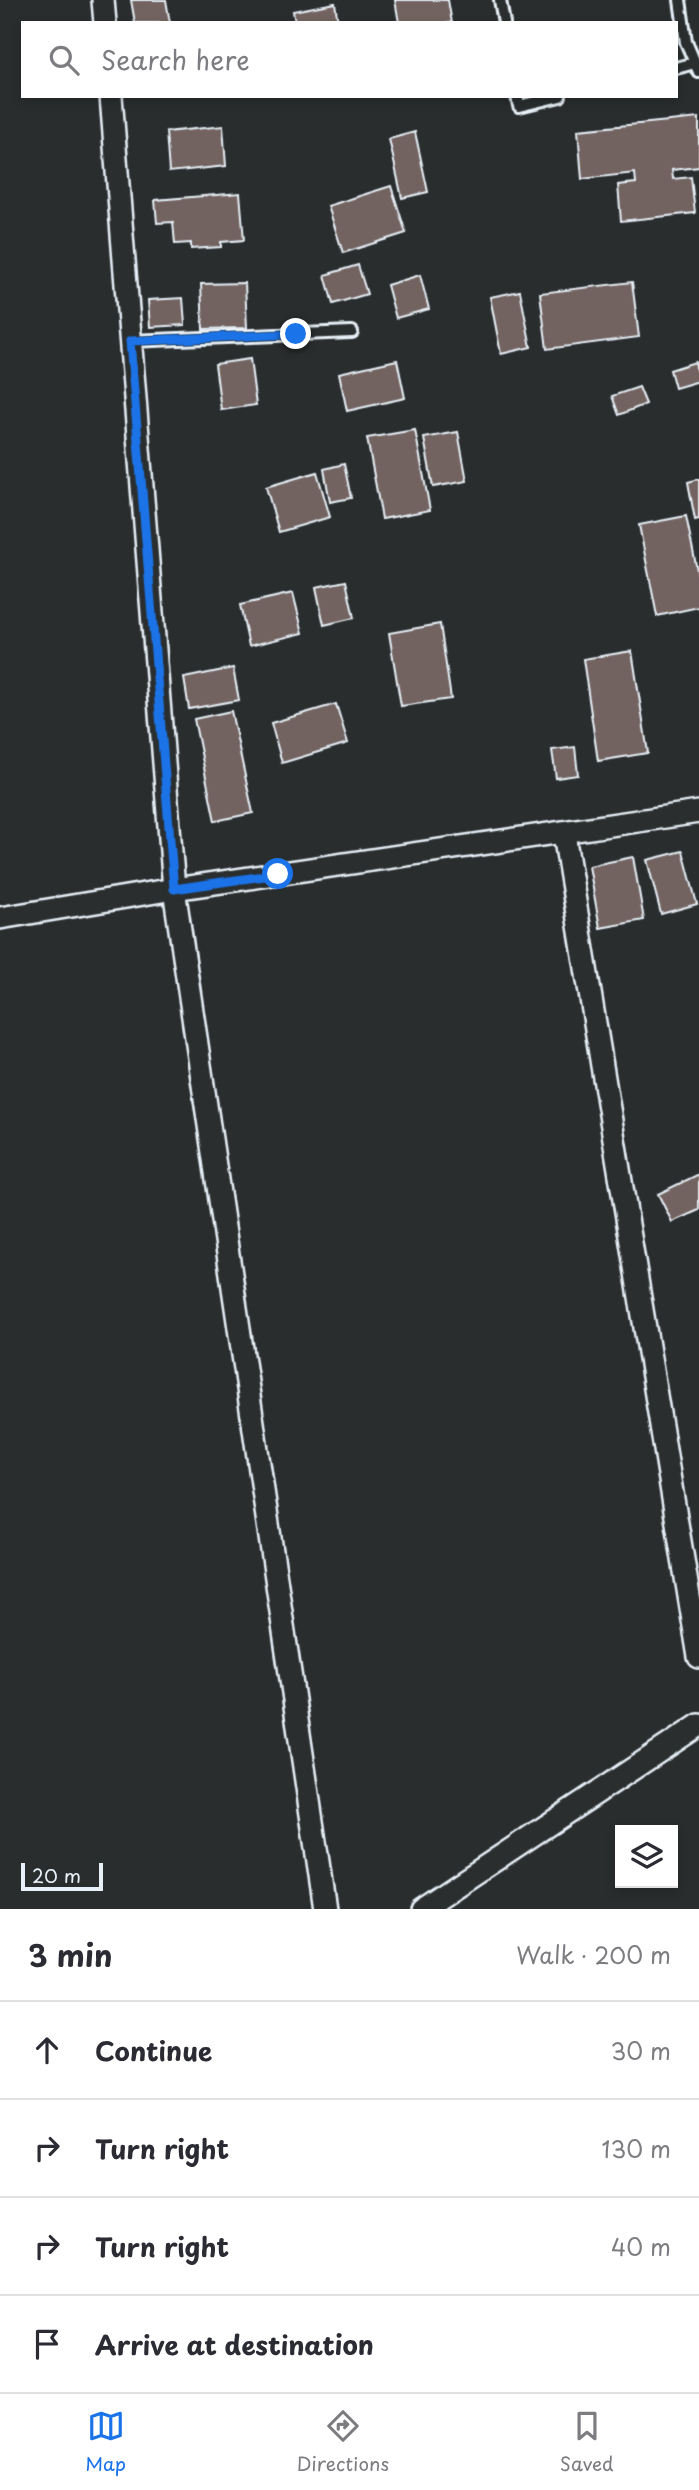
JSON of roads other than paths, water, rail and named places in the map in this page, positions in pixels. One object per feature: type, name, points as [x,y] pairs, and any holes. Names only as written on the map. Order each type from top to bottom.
[{"type":"street","points":[[103,0],[105,21]]},
{"type":"street","points":[[111,98],[174,889],[325,1909]]},
{"type":"street","points":[[0,918],[174,889],[564,834],[699,812]]},
{"type":"street","points":[[564,834],[699,1657]]},
{"type":"street","points":[[421,1909],[699,1725]]},
{"type":"lane","points":[[500,0],[504,21]]},
{"type":"lane","points":[[678,68],[697,68],[686,42],[680,0]]},
{"type":"lane","points":[[517,98],[519,106],[552,98]]},
{"type":"lane","points":[[130,341],[352,332]]}]
